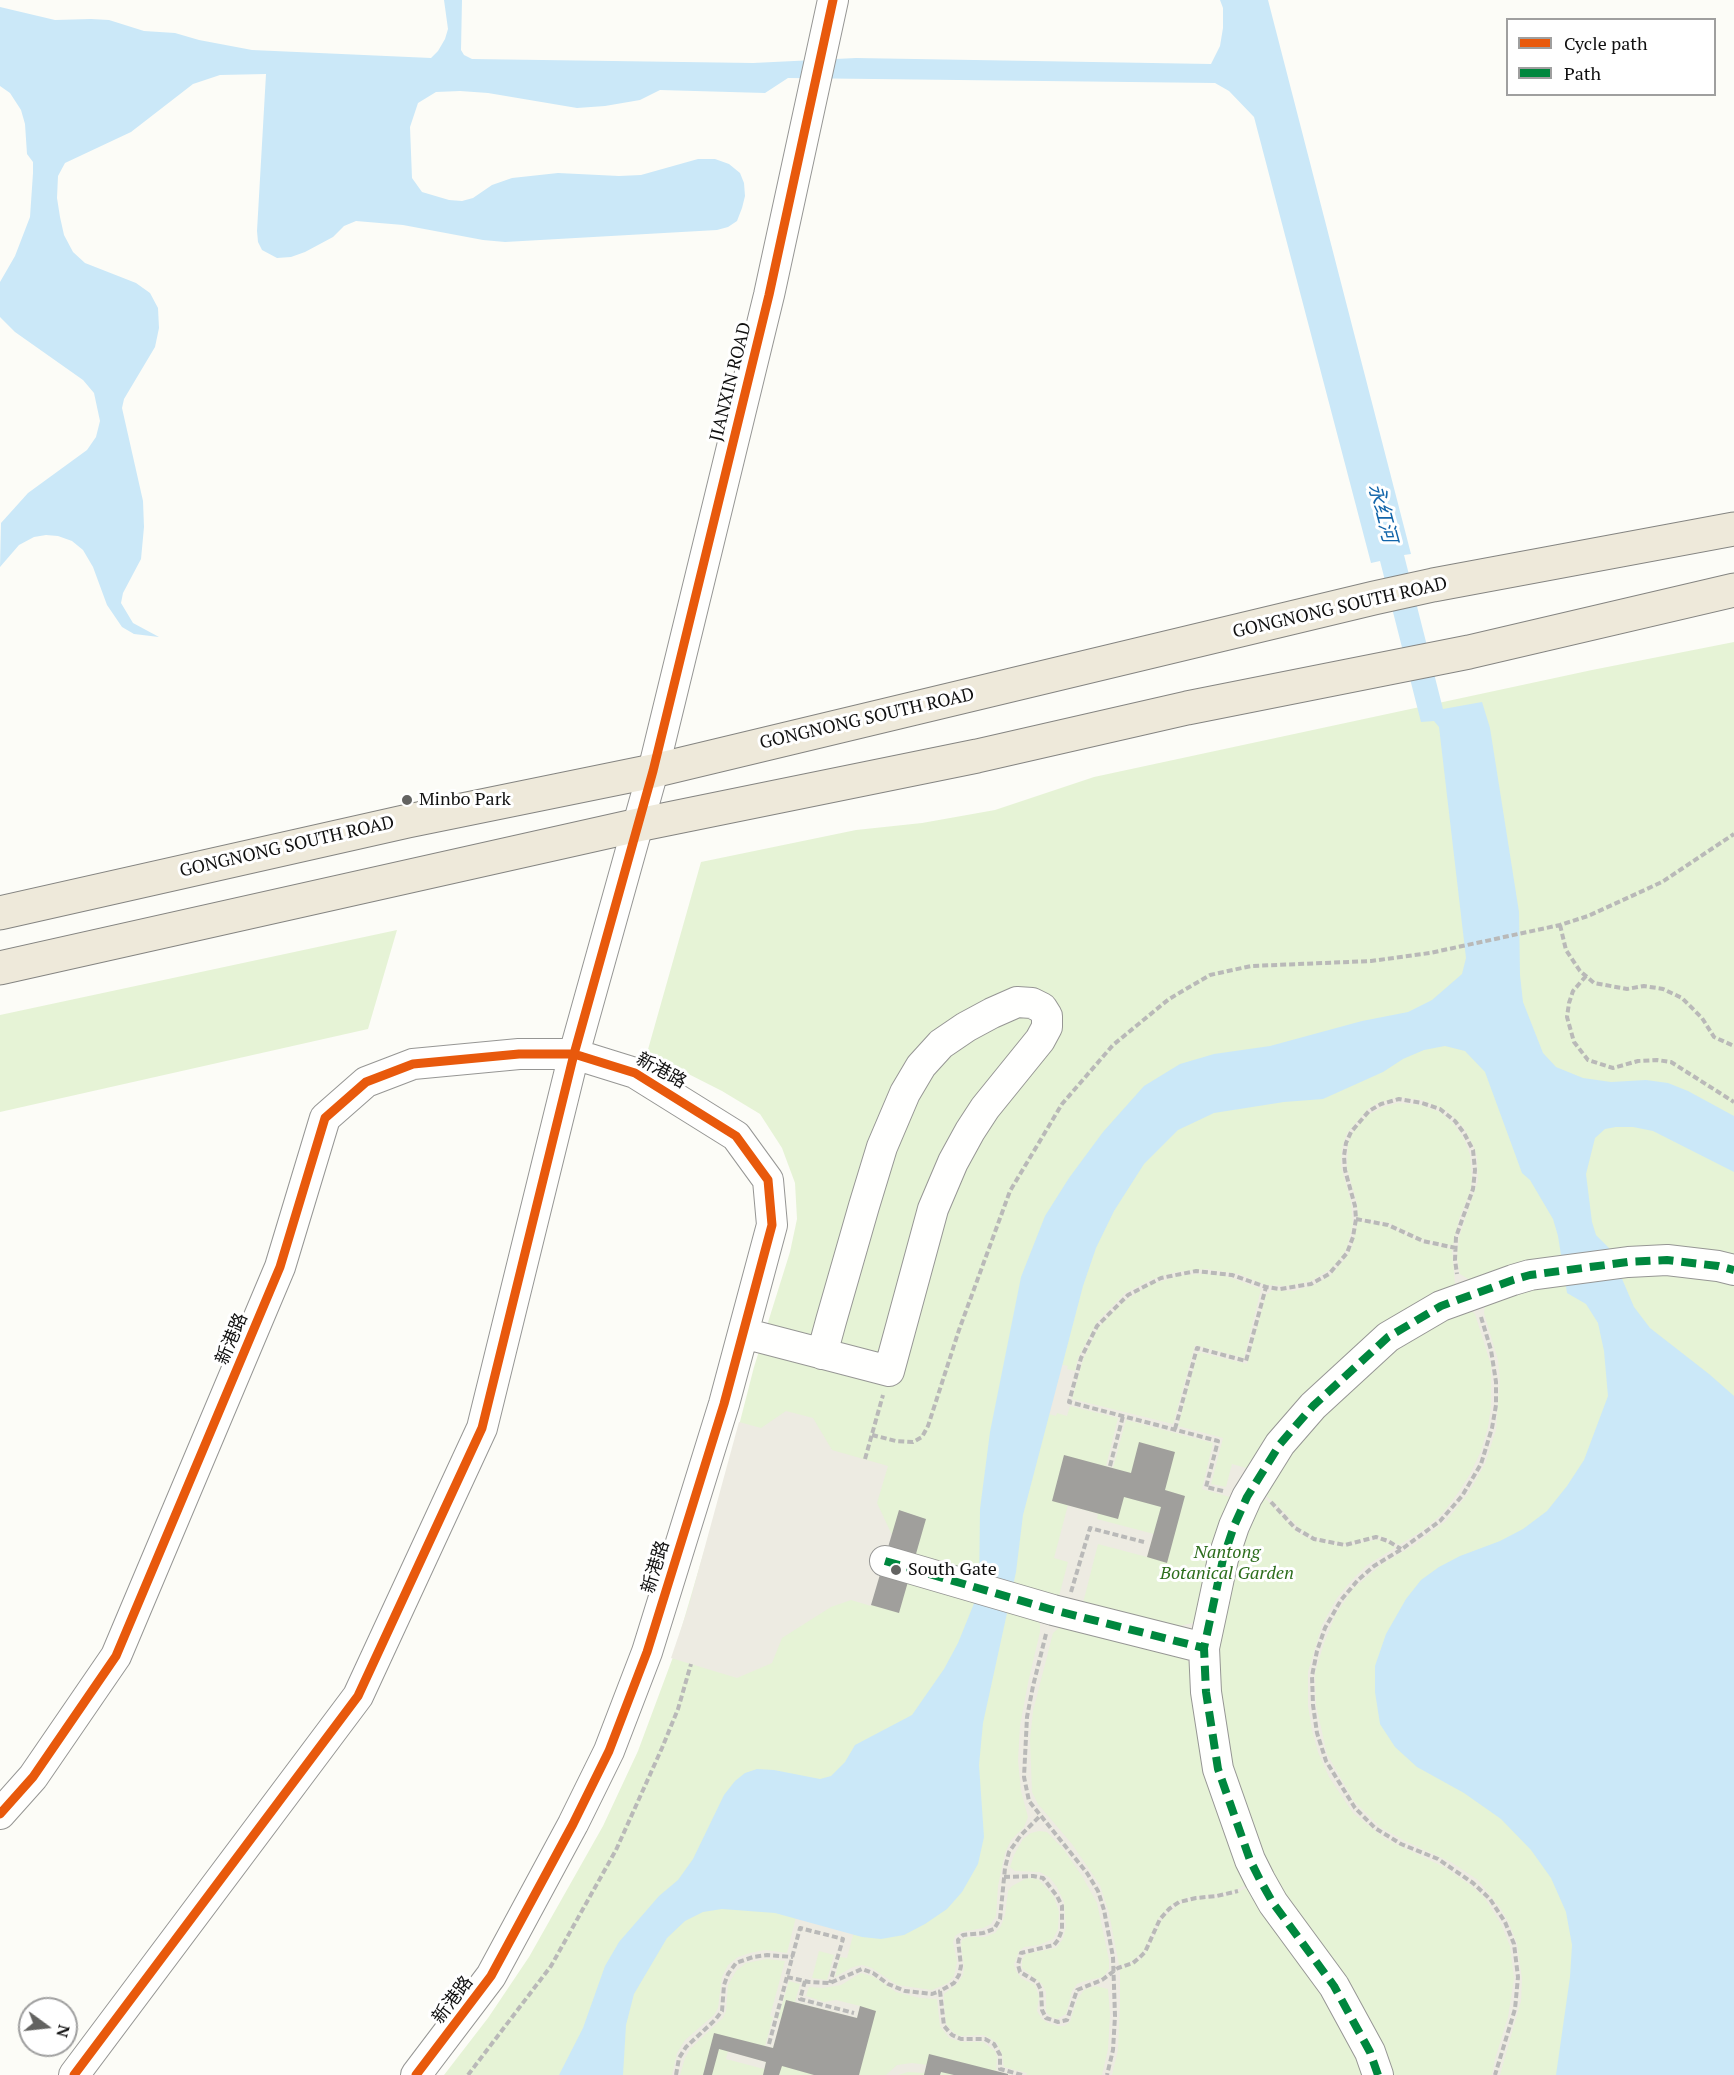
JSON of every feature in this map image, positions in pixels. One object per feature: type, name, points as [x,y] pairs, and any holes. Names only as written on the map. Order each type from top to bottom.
[{"type":"main road","name":"GONGNONG SOUTH ROAD","points":[[0,913],[408,820],[653,771],[1374,598],[1734,529]]},
{"type":"main road","points":[[0,968],[638,825],[977,756],[1187,708],[1469,652],[1734,590]]},
{"type":"street","name":"JIANXIN ROAD","points":[[75,2075],[358,1696],[482,1428],[574,1054],[653,771],[769,295],[833,0]]},
{"type":"street","points":[[743,1333],[889,1371],[933,1209],[969,1131],[1040,1040],[1047,1027],[1047,1016],[1042,1008],[1032,1003],[1017,1002],[966,1027],[941,1044],[921,1066],[900,1104],[882,1147],[822,1354]]},
{"type":"street","name":"新港路","points":[[0,1814],[33,1777],[116,1656],[280,1267],[325,1118],[366,1082],[413,1064],[519,1054],[574,1054],[635,1072],[736,1136],[768,1180],[772,1225],[724,1404],[646,1652],[609,1751],[568,1834],[491,1976],[416,2075]]},
{"type":"street","points":[[1378,2075],[1370,2052],[1334,1986],[1273,1903],[1260,1880],[1250,1860],[1218,1769],[1206,1692],[1204,1648],[1224,1559],[1234,1526],[1249,1493],[1280,1444],[1313,1407],[1388,1337],[1441,1306],[1512,1280],[1545,1273],[1628,1262],[1667,1260],[1734,1270]]},
{"type":"street","points":[[885,1561],[1048,1608],[1204,1648]]},
{"type":"path","points":[[872,1435],[896,1442],[913,1442],[922,1437],[1010,1191],[1062,1104],[1113,1045],[1169,999],[1210,975],[1251,966],[1371,961],[1453,949],[1560,925],[1588,916],[1662,882],[1734,834]]},
{"type":"path","points":[[1560,925],[1566,950],[1594,983],[1627,989],[1644,987],[1663,989],[1682,999],[1702,1018],[1714,1036],[1734,1046]]},
{"type":"path","points":[[1586,976],[1573,992],[1568,1017],[1574,1042],[1588,1060],[1613,1068],[1638,1061],[1671,1062],[1734,1102]]},
{"type":"path","points":[[1402,1549],[1376,1537],[1345,1545],[1314,1539],[1295,1528],[1269,1500],[1249,1493],[1206,1487],[1218,1441],[1069,1402],[1081,1358],[1097,1326],[1128,1295],[1161,1278],[1196,1271],[1232,1275],[1266,1287],[1295,1288],[1311,1284],[1329,1274],[1347,1253],[1356,1219],[1344,1156],[1351,1132],[1369,1111],[1381,1104],[1399,1099],[1440,1109],[1455,1121],[1473,1150],[1475,1170],[1473,1189],[1458,1231],[1456,1273],[1481,1317],[1491,1350],[1496,1382],[1496,1405],[1481,1464],[1462,1496],[1440,1521],[1402,1549],[1374,1566],[1341,1600],[1325,1628],[1317,1651],[1312,1676],[1313,1704],[1317,1733],[1326,1761],[1355,1808],[1384,1833],[1401,1844],[1438,1859],[1473,1882],[1490,1899],[1505,1922],[1514,1944],[1518,1977],[1515,2009],[1495,2075]]},
{"type":"path","points":[[1356,1219],[1388,1225],[1423,1241],[1456,1248]]},
{"type":"path","points":[[1175,1429],[1197,1348],[1245,1361],[1266,1287]]},
{"type":"path","points":[[866,1459],[889,1371]]},
{"type":"path","points":[[1110,1466],[1123,1416]]},
{"type":"path","points":[[1107,2075],[1113,2050],[1114,1970],[1104,1910],[1098,1892],[1073,1855],[1029,1802],[1024,1777],[1024,1749],[1048,1608],[1090,1528],[1144,1542]]},
{"type":"path","points":[[468,2075],[551,1966],[616,1850],[663,1748],[678,1709],[691,1664]]},
{"type":"path","points":[[787,1977],[830,1983],[862,1969],[873,1972],[888,1984],[905,1991],[932,1994],[954,1983],[962,1966],[957,1949],[958,1940],[963,1935],[983,1933],[994,1929],[1000,1919],[1004,1877],[1010,1852],[1021,1835],[1040,1816]]},
{"type":"path","points":[[1004,1877],[1043,1878],[1058,1896],[1062,1906],[1063,1917],[1058,1940],[1054,1945],[1026,1950],[1019,1956],[1018,1965],[1020,1972],[1036,1982],[1041,1990],[1042,2010],[1046,2018],[1059,2022],[1066,2020],[1077,1990],[1102,1980],[1114,1970],[1139,1958],[1145,1952],[1160,1919],[1179,1902],[1233,1894],[1260,1880]]},
{"type":"path","points":[[769,2044],[800,1928],[843,1939],[830,1983]]},
{"type":"path","points":[[676,2075],[679,2058],[686,2047],[722,2011],[724,1985],[736,1963],[766,1955],[793,1956]]},
{"type":"path","points":[[805,1981],[801,1999],[854,2013]]},
{"type":"path","points":[[940,1991],[944,2026],[952,2036],[961,2039],[985,2039],[994,2044],[1000,2055],[1000,2069],[1022,2075]]},
{"type":"green space","name":"Nantong Botanical Garden","points":[[1734,642],[1734,2075],[444,2075],[488,2018],[529,1957],[603,1826],[638,1751],[673,1657],[725,1480],[754,1367],[790,1252],[797,1219],[795,1183],[782,1148],[760,1114],[722,1091],[647,1053],[701,862],[856,830],[922,823],[995,810],[1094,777],[1592,670]]},
{"type":"green space","points":[[397,930],[368,1029],[0,1112],[0,1015]]},
{"type":"shaded area","points":[[1398,1097],[1422,1100],[1447,1111],[1464,1128],[1474,1147],[1477,1157],[1478,1181],[1459,1237],[1457,1257],[1460,1274],[1470,1280],[1613,1272],[1486,1299],[1484,1313],[1498,1360],[1500,1380],[1496,1430],[1485,1464],[1468,1494],[1446,1521],[1416,1544],[1381,1565],[1353,1589],[1336,1614],[1315,1673],[1316,1705],[1327,1754],[1354,1801],[1380,1827],[1451,1862],[1478,1880],[1509,1923],[1517,1943],[1522,1979],[1521,2001],[1500,2075],[1492,2075],[1508,2017],[1514,1979],[1510,1946],[1501,1924],[1484,1897],[1470,1885],[1444,1867],[1385,1839],[1353,1813],[1329,1777],[1318,1752],[1312,1730],[1308,1706],[1308,1672],[1322,1625],[1337,1598],[1351,1581],[1366,1566],[1396,1547],[1380,1539],[1344,1546],[1313,1540],[1298,1533],[1267,1500],[1259,1496],[1218,1618],[1215,1704],[1244,1822],[1368,2066],[1253,1885],[1233,1894],[1217,1898],[1196,1899],[1178,1905],[1162,1919],[1140,1960],[1120,1968],[1118,2050],[1112,2075],[1102,2075],[1108,2049],[1110,2015],[1108,1989],[1096,1986],[1084,1990],[1077,2000],[1070,2022],[1064,2026],[1058,2026],[1042,2019],[1037,2011],[1039,1997],[1035,1985],[1021,1978],[1016,1971],[1014,1964],[1019,1951],[1024,1947],[1039,1945],[1053,1939],[1058,1929],[1059,1912],[1054,1897],[1039,1880],[1032,1878],[1012,1886],[1008,1891],[1005,1915],[1001,1926],[995,1933],[985,1937],[968,1937],[962,1940],[963,1975],[958,1983],[944,1994],[946,2024],[953,2032],[959,2036],[983,2035],[990,2038],[997,2043],[1004,2067],[1027,2073],[1026,2075],[1011,2075],[996,2071],[995,2051],[983,2042],[962,2042],[949,2038],[940,2026],[937,1999],[920,1998],[896,1992],[874,1977],[861,1973],[841,1985],[823,1988],[809,1987],[806,1996],[824,2002],[836,2000],[860,2006],[857,2018],[795,2002],[800,1984],[789,1981],[778,2018],[781,2019],[773,2048],[765,2046],[773,2017],[770,2016],[785,1961],[767,1959],[746,1963],[736,1971],[728,1985],[726,2011],[723,2018],[690,2049],[680,2075],[672,2075],[677,2053],[685,2040],[714,2015],[718,2008],[722,1977],[728,1965],[738,1957],[750,1953],[765,1950],[787,1953],[797,1913],[855,1928],[847,1958],[840,1957],[835,1977],[853,1967],[862,1965],[872,1968],[897,1985],[932,1990],[948,1983],[954,1976],[957,1962],[953,1942],[955,1936],[961,1932],[983,1928],[991,1924],[996,1916],[998,1886],[1005,1853],[1011,1840],[1024,1827],[1028,1817],[1021,1791],[1018,1760],[1020,1726],[1040,1632],[1040,1624],[1034,1616],[1059,1596],[1068,1562],[1054,1558],[1068,1505],[1098,1514],[1097,1519],[1154,1534],[1147,1557],[1098,1544],[1083,1603],[1179,1626],[1193,1623],[1201,1612],[1237,1499],[1202,1489],[1213,1443],[1126,1420],[1113,1468],[1106,1466],[1118,1418],[1070,1406],[1067,1416],[1042,1412],[1055,1363],[1068,1366],[1067,1369],[1075,1371],[1078,1358],[1097,1322],[1125,1293],[1150,1280],[1176,1272],[1206,1269],[1239,1274],[1265,1285],[1289,1286],[1311,1281],[1332,1268],[1347,1248],[1353,1224],[1351,1202],[1341,1166],[1342,1148],[1347,1133],[1368,1109],[1378,1103]],"holes":[[[1398,1103],[1421,1105],[1440,1112],[1454,1124],[1465,1141],[1470,1155],[1472,1180],[1453,1246],[1421,1239],[1389,1223],[1358,1218],[1357,1203],[1347,1168],[1348,1143],[1354,1130],[1368,1115],[1383,1107]],[[1358,1221],[1386,1225],[1423,1243],[1452,1249],[1455,1285],[1250,1469],[1232,1464],[1226,1487],[1211,1484],[1223,1438],[1178,1426],[1198,1352],[1247,1364],[1266,1295],[1273,1290],[1294,1291],[1314,1285],[1330,1276],[1352,1247]],[[1203,1274],[1223,1275],[1261,1289],[1244,1358],[1195,1345],[1173,1424],[1072,1399],[1083,1360],[1098,1328],[1122,1303],[1149,1285],[1182,1275]],[[1470,1310],[1475,1314],[1491,1365],[1491,1406],[1488,1427],[1481,1451],[1470,1474],[1442,1514],[1423,1530],[1399,1545],[1377,1536],[1344,1544],[1314,1537],[1302,1531],[1261,1492],[1312,1418],[1420,1327]],[[1060,1627],[1174,1653],[1186,1659],[1192,1665],[1251,1882],[1232,1892],[1186,1898],[1173,1904],[1158,1919],[1145,1950],[1132,1961],[1119,1965],[1109,1913],[1100,1885],[1072,1844],[1038,1804],[1032,1792],[1030,1739],[1033,1711],[1053,1633]],[[1047,1832],[1064,1850],[1097,1903],[1109,1960],[1109,1969],[1103,1977],[1077,1984],[1072,1991],[1066,2014],[1057,2019],[1046,2012],[1046,1992],[1042,1984],[1022,1968],[1022,1960],[1026,1954],[1056,1948],[1063,1939],[1066,1927],[1064,1902],[1050,1878],[1040,1872],[1015,1871],[1010,1867],[1023,1839],[1031,1833]],[[819,1951],[834,1955],[827,1980],[812,1978]]]},
{"type":"shaded area","points":[[786,1411],[813,1418],[832,1450],[888,1466],[877,1503],[892,1535],[871,1606],[851,1600],[831,1607],[782,1638],[772,1663],[737,1678],[671,1658],[689,1605],[739,1422],[761,1428]]},
{"type":"shaded area","points":[[728,2051],[766,2062],[764,2069],[726,2059]]},
{"type":"shaded area","points":[[912,2063],[927,2065],[924,2073],[908,2072],[886,2075],[897,2065]]},
{"type":"water","name":"永红河","points":[[444,0],[462,0],[461,50],[464,55],[472,59],[753,63],[856,58],[1211,64],[1220,46],[1223,28],[1223,8],[1220,0],[1268,0],[1411,554],[1404,555],[1443,709],[1482,702],[1490,728],[1519,912],[1523,1002],[1543,1053],[1556,1067],[1583,1078],[1611,1082],[1646,1080],[1668,1083],[1734,1116],[1734,1172],[1653,1131],[1633,1127],[1616,1127],[1605,1129],[1595,1138],[1586,1174],[1592,1222],[1596,1235],[1609,1248],[1634,1307],[1650,1328],[1734,1396],[1734,2075],[1556,2075],[1570,1977],[1572,1945],[1566,1912],[1551,1878],[1531,1850],[1501,1819],[1464,1793],[1417,1767],[1395,1747],[1380,1724],[1375,1692],[1375,1666],[1386,1634],[1406,1599],[1421,1580],[1439,1567],[1460,1556],[1500,1541],[1523,1529],[1547,1511],[1584,1460],[1608,1396],[1604,1351],[1598,1323],[1586,1304],[1567,1293],[1553,1219],[1530,1180],[1522,1173],[1485,1072],[1465,1051],[1445,1046],[1424,1050],[1403,1059],[1383,1072],[1323,1099],[1284,1102],[1214,1113],[1178,1130],[1144,1164],[1114,1211],[1096,1248],[1083,1286],[1023,1515],[1016,1572],[983,1723],[979,1765],[984,1837],[978,1864],[962,1892],[947,1909],[925,1924],[904,1935],[881,1939],[862,1937],[775,1913],[722,1909],[703,1912],[685,1921],[667,1938],[634,1994],[626,2025],[623,2075],[559,2075],[583,2028],[605,1966],[619,1942],[659,1896],[678,1880],[693,1859],[724,1795],[735,1781],[745,1773],[757,1769],[820,1779],[831,1776],[845,1762],[855,1745],[912,1715],[944,1669],[958,1643],[979,1591],[980,1509],[990,1432],[1021,1277],[1045,1216],[1069,1178],[1103,1132],[1144,1086],[1180,1064],[1214,1054],[1270,1046],[1362,1021],[1408,1012],[1432,1000],[1462,974],[1466,958],[1439,727],[1434,721],[1421,722],[1380,561],[1371,563],[1254,117],[1229,91],[1215,83],[788,78],[765,93],[660,90],[640,100],[577,108],[488,93],[436,92],[418,103],[410,127],[412,178],[422,192],[449,200],[462,201],[473,198],[492,185],[512,178],[558,173],[641,175],[698,159],[715,159],[729,164],[740,173],[744,183],[745,196],[737,221],[717,230],[505,242],[403,225],[356,221],[344,226],[333,237],[305,252],[291,257],[277,258],[262,250],[258,242],[257,231],[266,74],[220,75],[193,84],[131,132],[65,163],[58,176],[57,198],[60,217],[64,235],[73,252],[85,263],[136,283],[150,293],[158,308],[159,328],[155,347],[124,399],[122,408],[143,501],[144,527],[141,559],[123,593],[121,603],[133,623],[159,637],[134,634],[122,627],[107,605],[93,567],[83,550],[72,541],[58,536],[34,537],[19,545],[0,567],[1,523],[28,493],[87,450],[96,437],[100,421],[94,393],[83,380],[15,332],[0,317],[0,282],[15,256],[30,217],[33,162],[27,154],[25,124],[21,110],[10,93],[0,86],[0,7],[55,20],[109,20],[144,31],[175,33],[252,50],[431,58],[438,51],[448,29]]},
{"type":"building","points":[[1139,1442],[1175,1452],[1165,1490],[1185,1496],[1167,1563],[1147,1557],[1161,1507],[1124,1497],[1118,1519],[1052,1501],[1064,1455],[1131,1473]]},
{"type":"building","name":"South Gate","points":[[899,1510],[926,1519],[899,1613],[871,1605]]},
{"type":"building","points":[[786,2000],[857,2018],[860,2006],[876,2011],[859,2075],[814,2075],[782,2066],[779,2075],[763,2075],[766,2062],[719,2049],[712,2075],[703,2075],[714,2033],[773,2048]]},
{"type":"building","points":[[929,2054],[1008,2075],[954,2075],[941,2072],[940,2075],[924,2075]]},
{"type":"marked path","points":[[1378,2075],[1370,2052],[1334,1986],[1273,1903],[1260,1880],[1250,1860],[1218,1769],[1206,1692],[1204,1648],[1223,1559],[1234,1526],[1247,1497],[1280,1444],[1313,1406],[1388,1337],[1441,1306],[1530,1275],[1628,1262],[1667,1260],[1734,1270]]},
{"type":"marked path","points":[[885,1561],[1053,1610],[1204,1648]]},
{"type":"cycle path","points":[[74,2075],[358,1696],[482,1428],[574,1054],[653,771],[769,295],[833,0]]},
{"type":"cycle path","points":[[0,1814],[33,1777],[116,1656],[280,1267],[325,1118],[366,1082],[413,1064],[519,1054],[574,1054],[635,1073],[736,1136],[768,1180],[772,1225],[724,1404],[647,1652],[609,1751],[573,1824],[491,1976],[416,2075]]},
{"type":"place","name":"Minbo Park","points":[[407,800]]},
{"type":"place","name":"South Gate","points":[[896,1570]]}]
